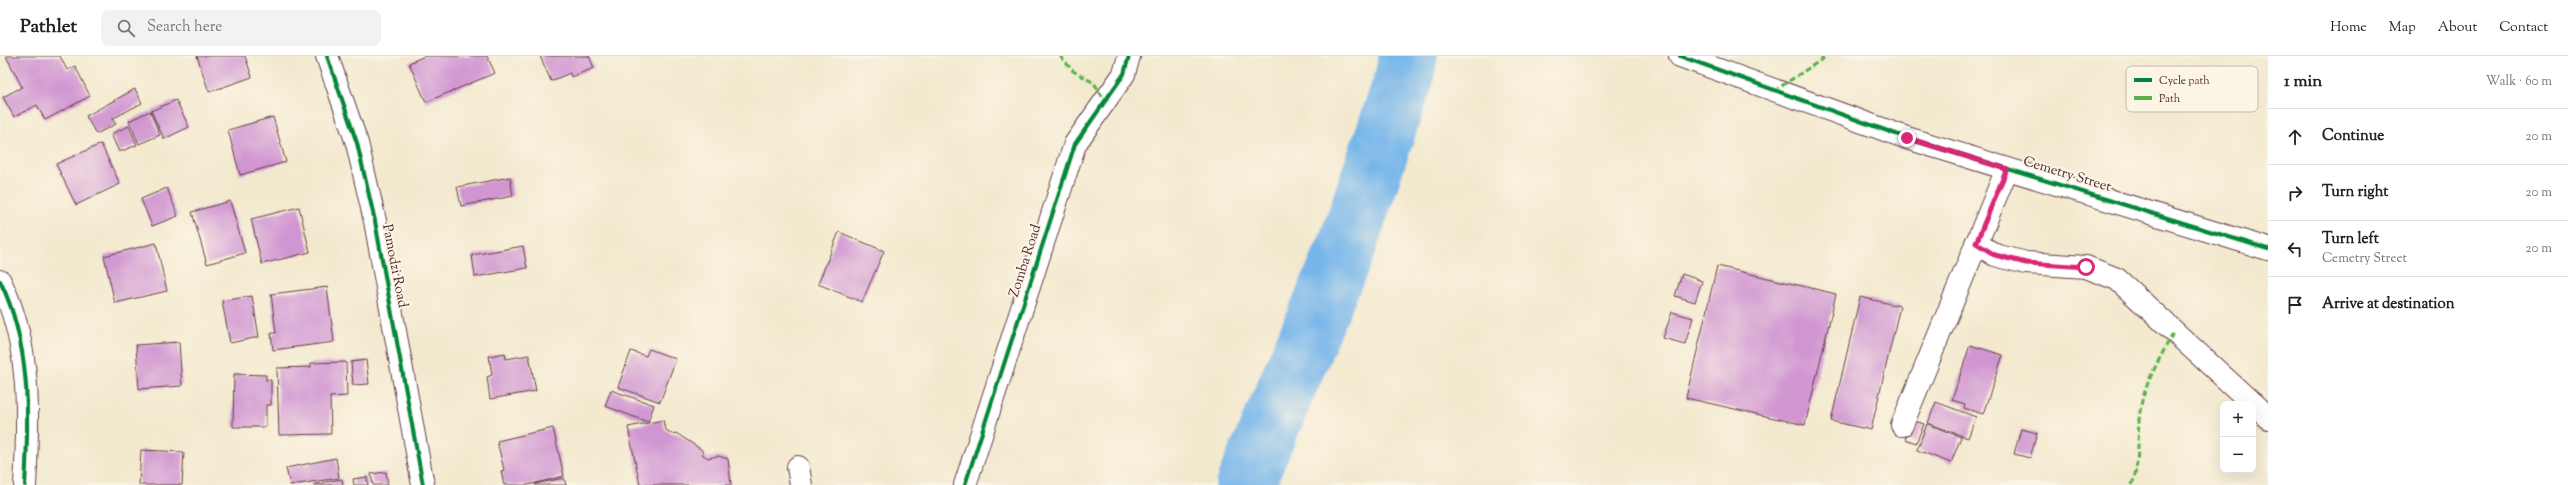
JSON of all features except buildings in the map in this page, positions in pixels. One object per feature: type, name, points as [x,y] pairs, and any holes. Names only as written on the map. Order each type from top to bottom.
[{"type":"street","name":"Pamodzi Road","points":[[327,56],[356,143],[375,221],[423,485]]},
{"type":"street","name":"Zomba Road","points":[[965,485],[1075,144],[1124,74],[1129,56]]},
{"type":"street","name":"Cemetry Street","points":[[1680,56],[1907,138],[2268,249]]},
{"type":"street","points":[[1902,425],[2007,169]]},
{"type":"street","points":[[1976,243],[1995,255],[2026,263],[2086,267],[2117,279],[2250,401]]},
{"type":"street","points":[[0,281],[21,344],[27,390],[28,433],[26,485]]},
{"type":"street","points":[[2256,407],[2268,418]]},
{"type":"waterway","points":[[1245,485],[1347,246],[1404,78],[1408,56]]},
{"type":"marked path","points":[[1060,56],[1073,71],[1094,83],[1105,101]]},
{"type":"marked path","points":[[1774,91],[1827,56]]},
{"type":"marked path","points":[[2132,485],[2137,464],[2139,422],[2142,401],[2152,374],[2174,331]]},
{"type":"cycle path","points":[[327,56],[357,143],[375,221],[423,485]]},
{"type":"cycle path","points":[[965,485],[1075,144],[1124,74],[1129,56]]},
{"type":"cycle path","points":[[1680,56],[1907,138],[2268,249]]},
{"type":"cycle path","points":[[0,281],[18,330],[23,355],[27,407],[25,485]]},
{"type":"route","points":[[1907,138],[2007,169],[1976,243],[1995,255],[2026,263],[2086,267]]}]
